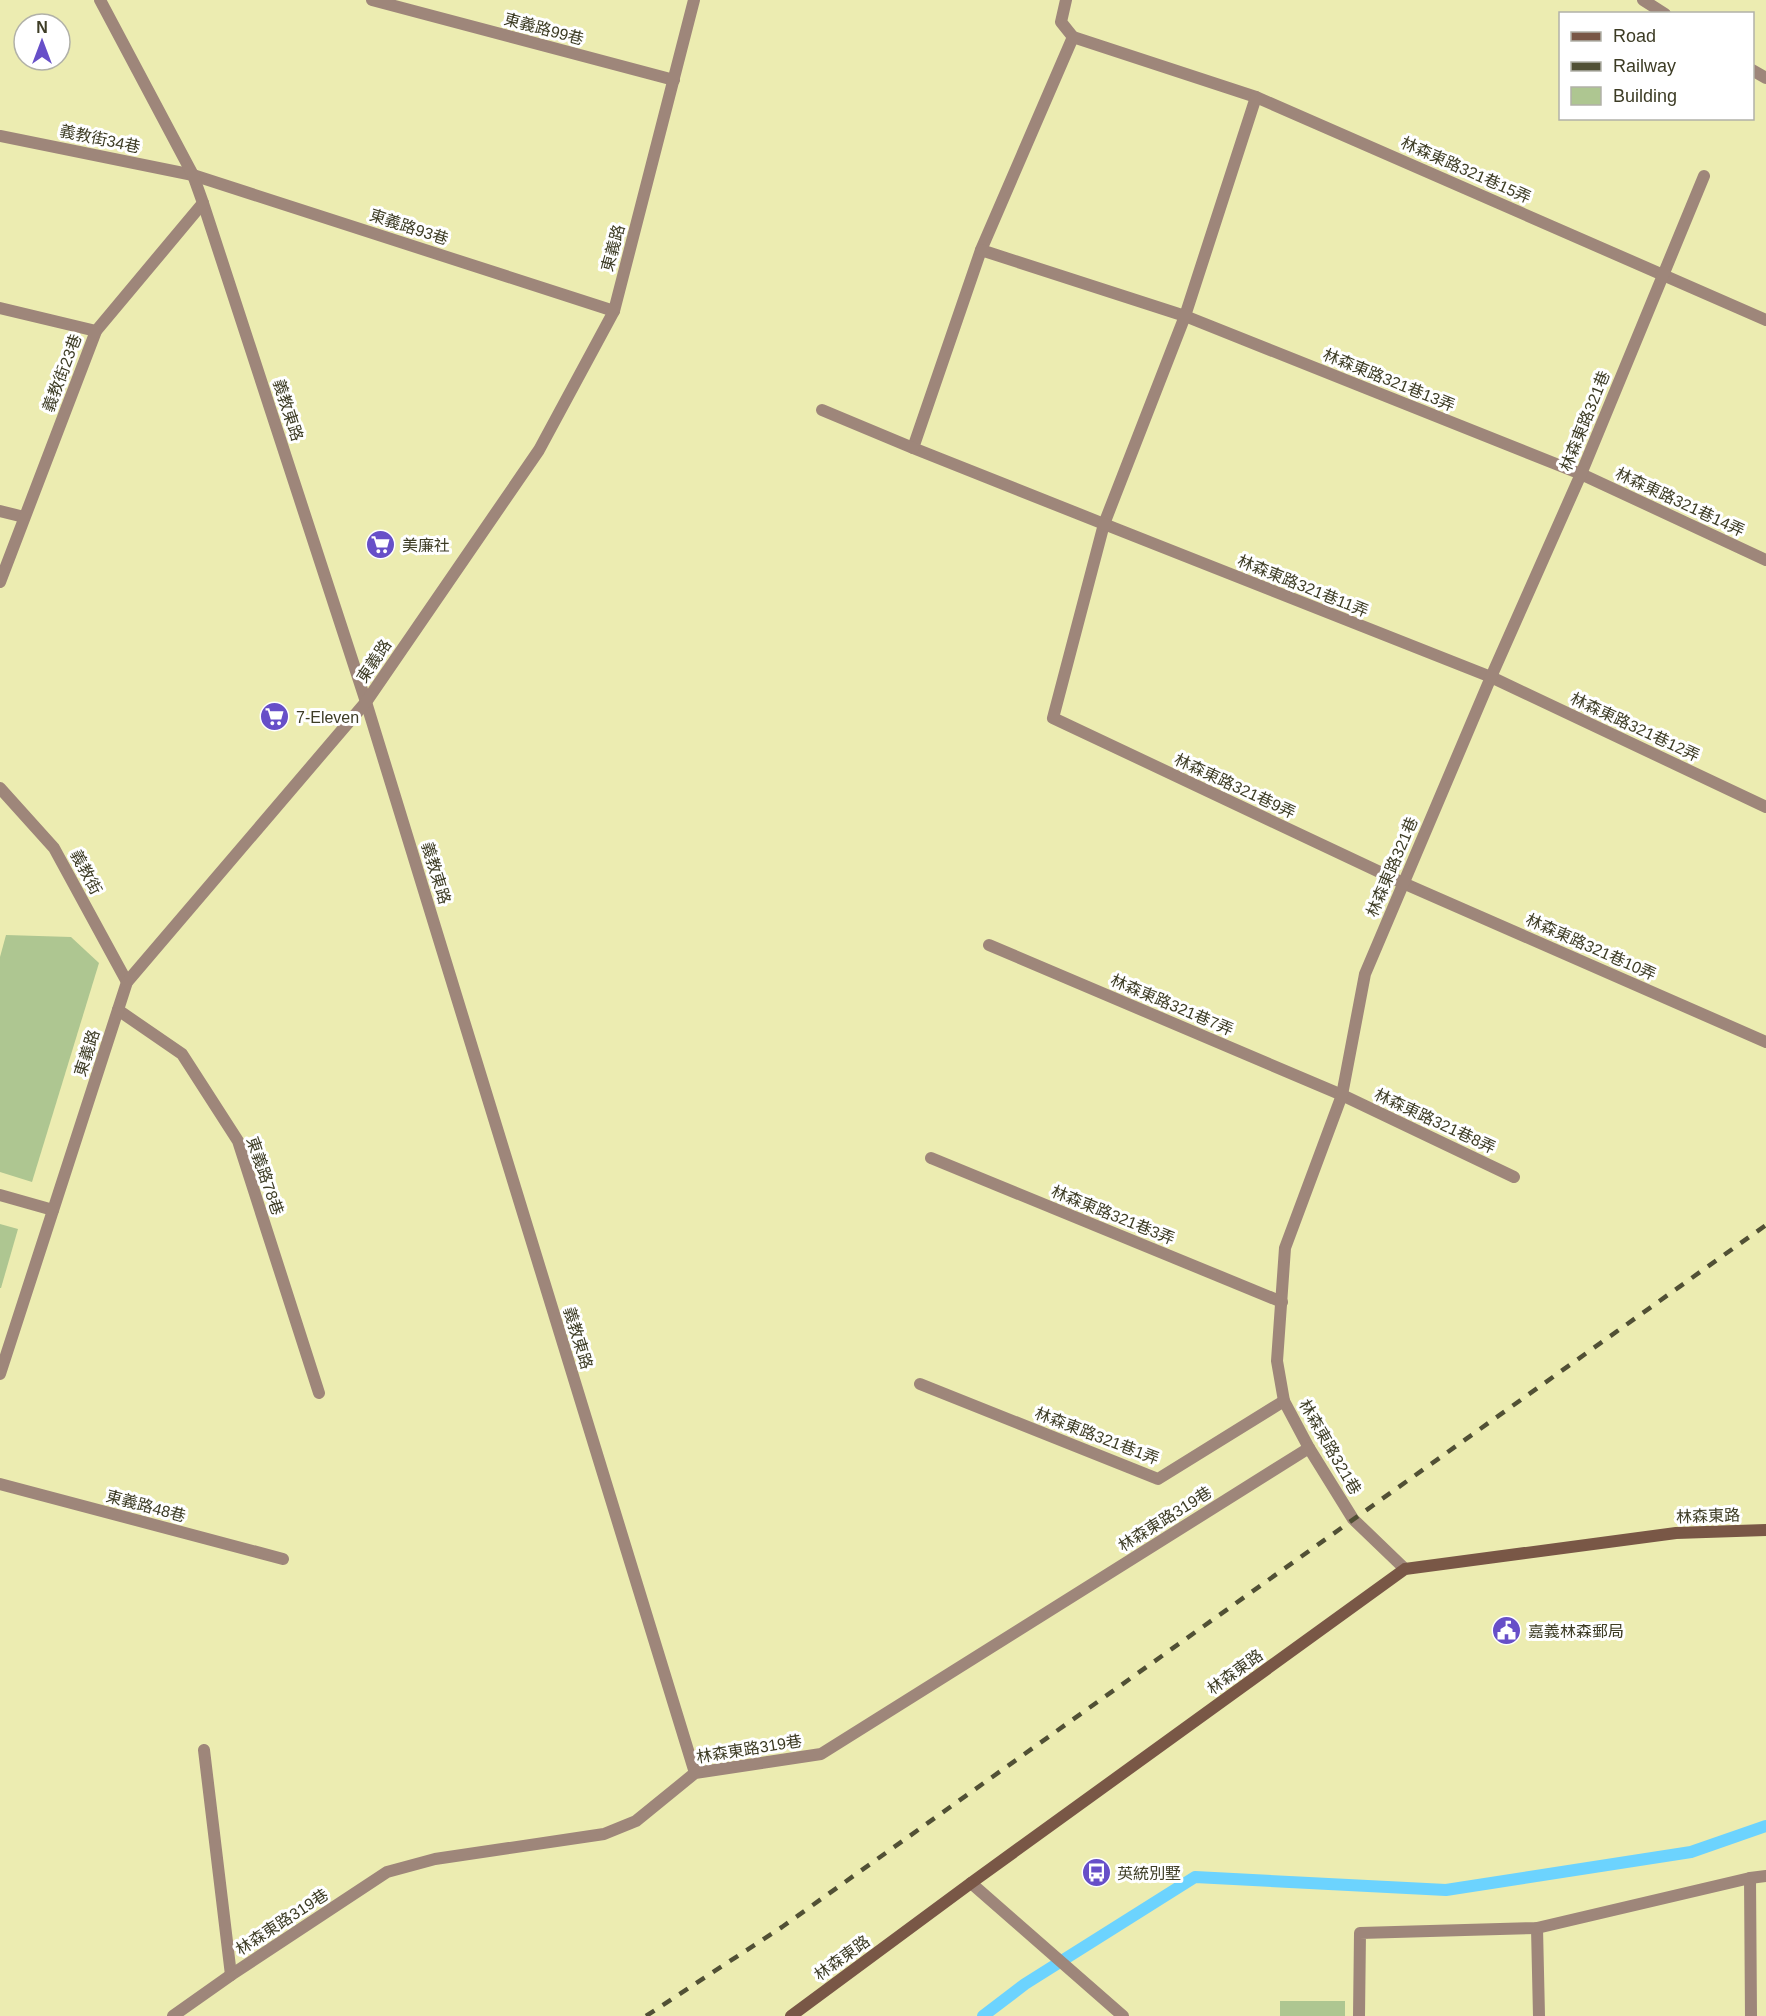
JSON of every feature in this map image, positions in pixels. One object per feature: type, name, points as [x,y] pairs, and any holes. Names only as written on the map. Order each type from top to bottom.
[{"type":"main road","name":"林森東路","points":[[791,2016],[1405,1569],[1676,1533],[1766,1530]]},
{"type":"street","name":"義教東路","points":[[100,0],[193,175],[203,203],[366,702],[694,1773]]},
{"type":"street","name":"東義路99巷","points":[[372,0],[674,80]]},
{"type":"street","name":"東義路","points":[[0,1374],[127,982],[366,702],[539,450],[614,311],[694,0]]},
{"type":"street","points":[[913,448],[981,250],[1073,37],[1061,22],[1066,0]]},
{"type":"street","points":[[1643,0],[1662,12]]},
{"type":"street","name":"林森東路321巷15弄","points":[[1073,37],[1256,97],[1766,320]]},
{"type":"street","points":[[1104,525],[1185,316],[1256,97]]},
{"type":"street","name":"義教街34巷","points":[[0,136],[193,175]]},
{"type":"street","name":"東義路93巷","points":[[193,175],[614,311]]},
{"type":"street","name":"林森東路321巷","points":[[1405,1569],[1353,1519],[1309,1448],[1284,1401],[1277,1361],[1286,1248],[1342,1095],[1365,974],[1491,677],[1581,474],[1704,176]]},
{"type":"street","name":"義教街23巷","points":[[0,582],[96,331],[203,203]]},
{"type":"street","name":"林森東路321巷13弄","points":[[981,250],[1185,316],[1581,474]]},
{"type":"street","points":[[0,308],[96,331]]},
{"type":"street","name":"林森東路321巷11弄","points":[[822,410],[1104,525],[1491,677]]},
{"type":"street","name":"林森東路321巷14弄","points":[[1581,474],[1766,560]]},
{"type":"street","points":[[0,511],[24,517]]},
{"type":"street","name":"林森東路321巷9弄","points":[[1104,525],[1053,718],[1403,883]]},
{"type":"street","name":"林森東路321巷12弄","points":[[1491,677],[1766,807]]},
{"type":"street","name":"義教街","points":[[0,788],[54,848],[127,982]]},
{"type":"street","name":"林森東路321巷10弄","points":[[1403,883],[1766,1042]]},
{"type":"street","name":"林森東路321巷7弄","points":[[989,945],[1342,1095]]},
{"type":"street","name":"東義路78巷","points":[[118,1010],[182,1054],[238,1141],[319,1393]]},
{"type":"street","name":"林森東路321巷8弄","points":[[1342,1095],[1514,1177]]},
{"type":"street","name":"林森東路321巷3弄","points":[[931,1158],[1282,1302]]},
{"type":"street","points":[[0,1195],[53,1210]]},
{"type":"street","name":"林森東路321巷1弄","points":[[920,1384],[1158,1479],[1284,1401]]},
{"type":"street","name":"林森東路319巷","points":[[173,2016],[387,1872],[435,1859],[604,1834],[636,1821],[694,1773],[821,1754],[1309,1448]]},
{"type":"street","name":"東義路48巷","points":[[0,1484],[283,1559]]},
{"type":"street","points":[[204,1750],[231,1976]]},
{"type":"street","points":[[1359,2016],[1360,1933],[1537,1928],[1766,1876]]},
{"type":"street","points":[[1750,1878],[1751,2016]]},
{"type":"street","points":[[971,1883],[1122,2016]]},
{"type":"street","points":[[1537,1928],[1539,2016]]},
{"type":"building","points":[[6,935],[71,937],[99,963],[32,1182],[0,1172],[0,957]]},
{"type":"building","points":[[0,1224],[18,1229],[1,1288],[0,1288]]},
{"type":"building","points":[[1280,2001],[1345,2001],[1345,2016],[1280,2016]]},
{"type":"waterway","points":[[983,2016],[1025,1984],[1195,1877],[1446,1890],[1691,1852],[1766,1826]]},
{"type":"railway","points":[[646,2016],[782,1927],[1766,1225]]},
{"type":"place","name":"美廉社","points":[[381,545]]},
{"type":"place","name":"7-Eleven","points":[[275,717]]},
{"type":"place","name":"嘉義林森郵局","points":[[1507,1631]]},
{"type":"place","name":"英統別墅","points":[[1096,1873]]}]
